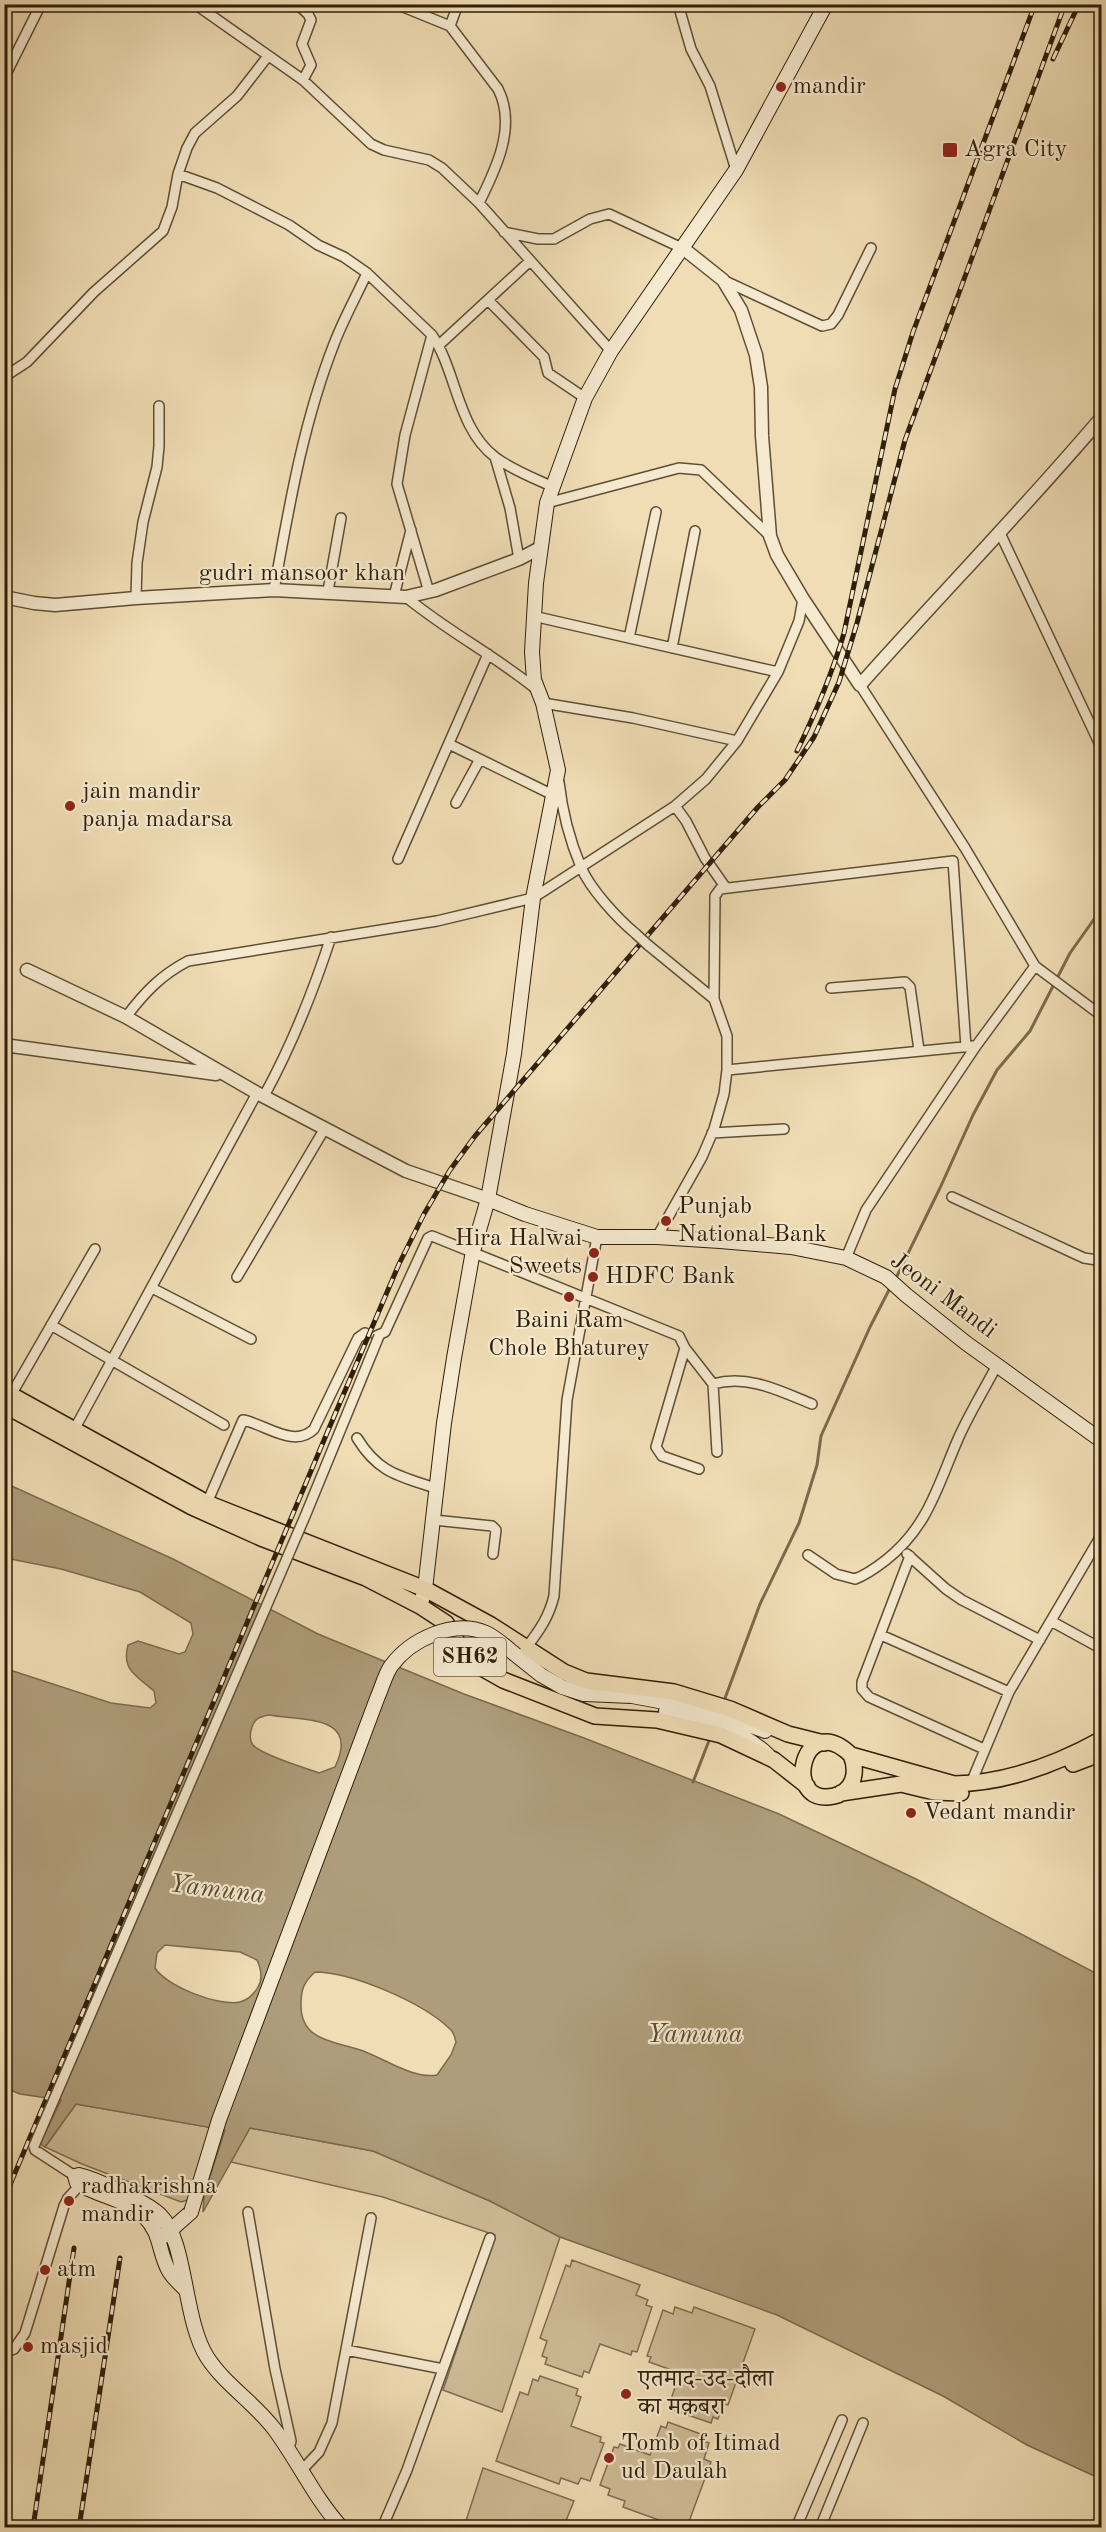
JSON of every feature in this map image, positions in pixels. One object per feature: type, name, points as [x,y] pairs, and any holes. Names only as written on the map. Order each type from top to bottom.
[{"type":"main road","points":[[420,1606],[425,1589],[438,1490],[444,1422],[473,1251],[488,1200],[514,1054],[533,898],[558,770],[541,697],[534,680],[533,616],[547,503],[585,398],[611,351],[684,249],[736,170],[826,4]]},
{"type":"main road","name":"Jeoni Mandi","points":[[488,1200],[597,1237],[657,1237],[791,1247],[846,1258],[886,1277],[997,1365],[1101,1438]]},
{"type":"main road","name":"SH62","points":[[7,1397],[74,1430],[207,1503],[425,1589],[491,1625],[521,1652],[564,1672],[586,1681],[674,1692],[706,1715],[726,1722],[824,1743]]},
{"type":"main road","name":"SH62","points":[[7,1397],[192,1507],[261,1538],[366,1578],[420,1606],[446,1623],[459,1645],[480,1667],[503,1680],[595,1716],[657,1720],[706,1715],[726,1722],[807,1786]]},
{"type":"main road","points":[[165,2235],[191,2212],[219,2120],[374,1707],[391,1667],[410,1647],[436,1633],[461,1628],[487,1633],[521,1652],[541,1675],[562,1687],[584,1694],[706,1715]]},
{"type":"main road","points":[[1101,1739],[1085,1748],[1024,1772],[971,1783],[944,1782],[851,1755],[842,1746],[824,1743],[809,1751],[801,1768],[807,1786],[823,1796],[901,1784],[949,1794],[972,1793],[1041,1775],[1101,1753]]},
{"type":"main road","points":[[842,1793],[852,1782],[855,1773],[851,1755]]},
{"type":"main road","points":[[77,2181],[127,2201],[165,2235],[169,2271],[185,2289],[199,2342],[207,2358],[275,2430],[339,2526]]},
{"type":"street","points":[[4,78],[41,4]]},
{"type":"street","points":[[195,4],[303,80],[371,144],[384,150],[435,163],[479,203],[611,351]]},
{"type":"street","points":[[297,4],[311,20],[302,44],[311,65],[303,80]]},
{"type":"street","points":[[396,4],[450,26],[504,100],[501,154],[479,203]]},
{"type":"street","points":[[450,26],[458,4]]},
{"type":"street","points":[[678,4],[691,49],[710,86],[736,170]]},
{"type":"street","points":[[4,377],[27,362],[94,292],[163,231],[172,207],[186,148],[195,133],[237,96],[268,56]]},
{"type":"street","points":[[178,174],[217,188],[277,218],[367,273],[432,334],[447,360],[472,430],[495,457],[553,487]]},
{"type":"street","points":[[504,232],[538,239],[554,239],[590,219],[609,214],[684,249],[723,280],[822,326],[831,324],[838,315],[871,248]]},
{"type":"street","points":[[439,345],[530,261]]},
{"type":"street","points":[[274,590],[295,472],[307,429],[334,345],[367,273]]},
{"type":"street","points":[[723,280],[741,310],[756,355],[761,387],[762,436],[770,536],[777,555],[803,599],[965,848],[1035,966],[1101,1016]]},
{"type":"street","points":[[488,300],[544,357],[549,373],[585,398]]},
{"type":"street","points":[[429,592],[398,494],[398,469],[432,334]]},
{"type":"street","points":[[136,598],[142,522],[157,467],[159,406]]},
{"type":"street","points":[[860,685],[1040,489],[1101,417]]},
{"type":"street","points":[[495,457],[510,508],[519,559]]},
{"type":"street","points":[[547,503],[679,468],[701,470],[770,536]]},
{"type":"street","points":[[629,638],[656,512]]},
{"type":"street","points":[[328,591],[341,518]]},
{"type":"street","points":[[411,530],[400,597],[512,670],[541,697],[737,741]]},
{"type":"street","points":[[672,648],[695,531]]},
{"type":"street","points":[[999,531],[1101,749]]},
{"type":"street","name":"gudri mansoor khan","points":[[4,597],[55,605],[274,590],[328,591],[400,597],[429,592],[519,559],[540,548]]},
{"type":"street","points":[[126,1017],[146,990],[163,975],[188,961],[448,919],[533,898],[675,806],[706,779],[737,741],[778,672],[799,621],[803,599]]},
{"type":"street","points":[[533,616],[778,672]]},
{"type":"street","points":[[398,860],[488,654]]},
{"type":"street","points":[[449,744],[553,795]]},
{"type":"street","points":[[456,803],[480,759]]},
{"type":"street","points":[[558,770],[561,798],[581,868],[599,895],[626,926],[714,999]]},
{"type":"street","points":[[675,806],[686,821],[705,858],[726,888]]},
{"type":"street","points":[[657,1237],[702,1157],[724,1094],[727,1070],[726,1028],[714,999],[716,892],[726,888],[953,861],[965,848]]},
{"type":"street","points":[[953,861],[971,1046]]},
{"type":"street","points":[[74,1430],[261,1095],[288,1052],[305,1013],[331,937]]},
{"type":"street","points":[[846,1258],[867,1210],[971,1046],[1035,966]]},
{"type":"street","points":[[27,970],[126,1017],[223,1075],[406,1171],[488,1200]]},
{"type":"street","points":[[831,988],[905,982],[910,987],[919,1050]]},
{"type":"street","points":[[4,1045],[223,1075]]},
{"type":"street","points":[[727,1070],[971,1046]]},
{"type":"street","points":[[237,1277],[325,1128]]},
{"type":"street","points":[[712,1133],[784,1129]]},
{"type":"street","points":[[952,1197],[1084,1258],[1095,1260],[1101,1252]]},
{"type":"street","points":[[4,2353],[14,2349],[25,2333],[64,2206],[77,2181],[35,2150],[34,2146],[297,1535],[378,1336],[386,1332],[428,1238],[438,1236],[679,1336],[685,1348],[713,1384],[717,1452]]},
{"type":"street","points":[[521,1652],[545,1623],[554,1596],[567,1400],[597,1237]]},
{"type":"street","points":[[7,1397],[95,1250]]},
{"type":"street","points":[[152,1288],[251,1339]]},
{"type":"street","points":[[51,1325],[224,1425]]},
{"type":"street","points":[[207,1503],[243,1420],[275,1433],[302,1438],[309,1435],[315,1429],[358,1338],[365,1334]]},
{"type":"street","points":[[685,1348],[656,1447],[662,1456],[699,1469]]},
{"type":"street","points":[[808,1556],[836,1574],[855,1579],[881,1564],[901,1548],[923,1520],[958,1438],[997,1365]]},
{"type":"street","points":[[713,1384],[727,1380],[759,1384],[812,1404]]},
{"type":"street","points":[[357,1438],[369,1458],[376,1463],[401,1477],[438,1490]]},
{"type":"street","points":[[434,1520],[492,1526],[496,1530],[493,1554]]},
{"type":"street","points":[[971,1783],[1009,1692],[1101,1534]]},
{"type":"street","points":[[901,1548],[946,1589],[962,1600],[1040,1640]]},
{"type":"street","points":[[910,1556],[862,1682],[864,1694],[984,1749]]},
{"type":"street","points":[[1051,1621],[1101,1649]]},
{"type":"street","points":[[881,1635],[1009,1692]]},
{"type":"street","points":[[248,2212],[275,2369],[291,2441],[288,2452]]},
{"type":"street","points":[[301,2471],[319,2452],[327,2438],[371,2218]]},
{"type":"street","points":[[382,2528],[407,2470],[490,2238]]},
{"type":"street","points":[[346,2350],[443,2369]]},
{"type":"street","points":[[796,2528],[842,2420]]},
{"type":"street","points":[[820,2528],[863,2423]]},
{"type":"shaded area","points":[[76,2104],[225,2130],[204,2195],[181,2202],[82,2164],[45,2147]]},
{"type":"shaded area","points":[[250,2128],[373,2151],[490,2201],[560,2237],[502,2412],[443,2390],[495,2235],[383,2197],[231,2162]]},
{"type":"shaded area","points":[[572,2260],[640,2285],[636,2295],[648,2300],[646,2305],[652,2307],[637,2352],[632,2351],[631,2355],[600,2344],[589,2373],[584,2371],[582,2377],[545,2364],[547,2358],[542,2356],[547,2341],[540,2338],[566,2265],[570,2267]]},
{"type":"shaded area","points":[[675,2307],[692,2313],[694,2307],[755,2329],[728,2405],[723,2404],[718,2419],[713,2417],[711,2423],[673,2410],[675,2404],[670,2402],[680,2373],[649,2362],[651,2357],[647,2356],[663,2310],[673,2314]]},
{"type":"shaded area","points":[[540,2376],[578,2389],[576,2395],[581,2397],[571,2426],[601,2437],[600,2442],[604,2443],[590,2481],[581,2478],[578,2484],[561,2478],[559,2484],[496,2461],[520,2392],[528,2395],[533,2379],[538,2381]]},
{"type":"shaded area","points":[[668,2422],[706,2436],[704,2441],[709,2443],[704,2459],[711,2462],[687,2527],[678,2527],[623,2507],[625,2501],[608,2495],[610,2489],[600,2485],[614,2447],[618,2448],[620,2444],[650,2455],[661,2426],[666,2428]]},
{"type":"shaded area","points":[[483,2468],[574,2501],[565,2523],[575,2527],[464,2527]]},
{"type":"water","name":"Yamuna","points":[[5,1483],[173,1559],[318,1634],[464,1694],[779,1814],[916,1879],[1101,1976],[1101,2479],[1027,2445],[943,2396],[777,2315],[560,2237],[490,2201],[373,2151],[250,2128],[203,2212],[204,2195],[225,2130],[76,2104],[45,2147],[40,2144],[61,2100],[20,2094],[5,2088],[4,1668],[111,1703],[150,1708],[156,1703],[154,1691],[129,1667],[126,1654],[128,1645],[138,1641],[179,1654],[185,1652],[193,1634],[191,1623],[140,1592],[61,1569],[5,1558]],"holes":[[[269,1715],[312,1720],[335,1729],[340,1738],[341,1750],[335,1767],[319,1773],[258,1749],[251,1741],[252,1727],[258,1718]],[[165,1945],[240,1952],[257,1960],[261,1981],[255,1992],[240,2002],[231,2003],[207,1998],[181,1988],[161,1975],[155,1968],[157,1953]],[[315,1972],[330,1973],[367,1983],[406,2000],[451,2030],[456,2042],[451,2055],[437,2075],[429,2076],[324,2039],[314,2034],[302,2017],[302,1994],[306,1983]]]},
{"type":"waterway","points":[[895,1280],[973,1115],[997,1070],[1030,1031],[1070,953],[1102,908]]},
{"type":"waterway","points":[[724,1701],[760,1604],[799,1523],[817,1465],[821,1436],[890,1288]]},
{"type":"waterway","points":[[693,1782],[710,1738]]},
{"type":"railway","points":[[797,751],[823,693],[844,633],[895,389],[913,332],[1035,4]]},
{"type":"railway","points":[[4,2199],[399,1264],[424,1214],[450,1170],[475,1136],[758,807],[785,780],[814,737],[839,682],[857,623],[905,440],[1065,4]]},
{"type":"railway","points":[[1053,59],[1079,4]]},
{"type":"railway","points":[[33,2528],[74,2248]]},
{"type":"railway","points":[[79,2528],[120,2258]]},
{"type":"place","name":"mandir","points":[[781,87]]},
{"type":"place","name":"Agra City","points":[[950,150]]},
{"type":"place","name":"jain mandir panja madarsa","points":[[70,806]]},
{"type":"place","name":"Punjab National Bank","points":[[666,1221]]},
{"type":"place","name":"Hira Halwai Sweets","points":[[594,1253]]},
{"type":"place","name":"HDFC Bank","points":[[593,1277]]},
{"type":"place","name":"Baini Ram Chole Bhaturey","points":[[569,1297]]},
{"type":"place","name":"Vedant mandir","points":[[911,1813]]},
{"type":"place","name":"radhakrishna mandir","points":[[69,2201]]},
{"type":"place","name":"atm","points":[[45,2270]]},
{"type":"place","name":"masjid","points":[[28,2347]]},
{"type":"place","name":"एतमाद-उद-दौला का मक़बरा","points":[[626,2394]]},
{"type":"place","name":"Tomb of Itimad ud Daulah","points":[[609,2458]]}]
